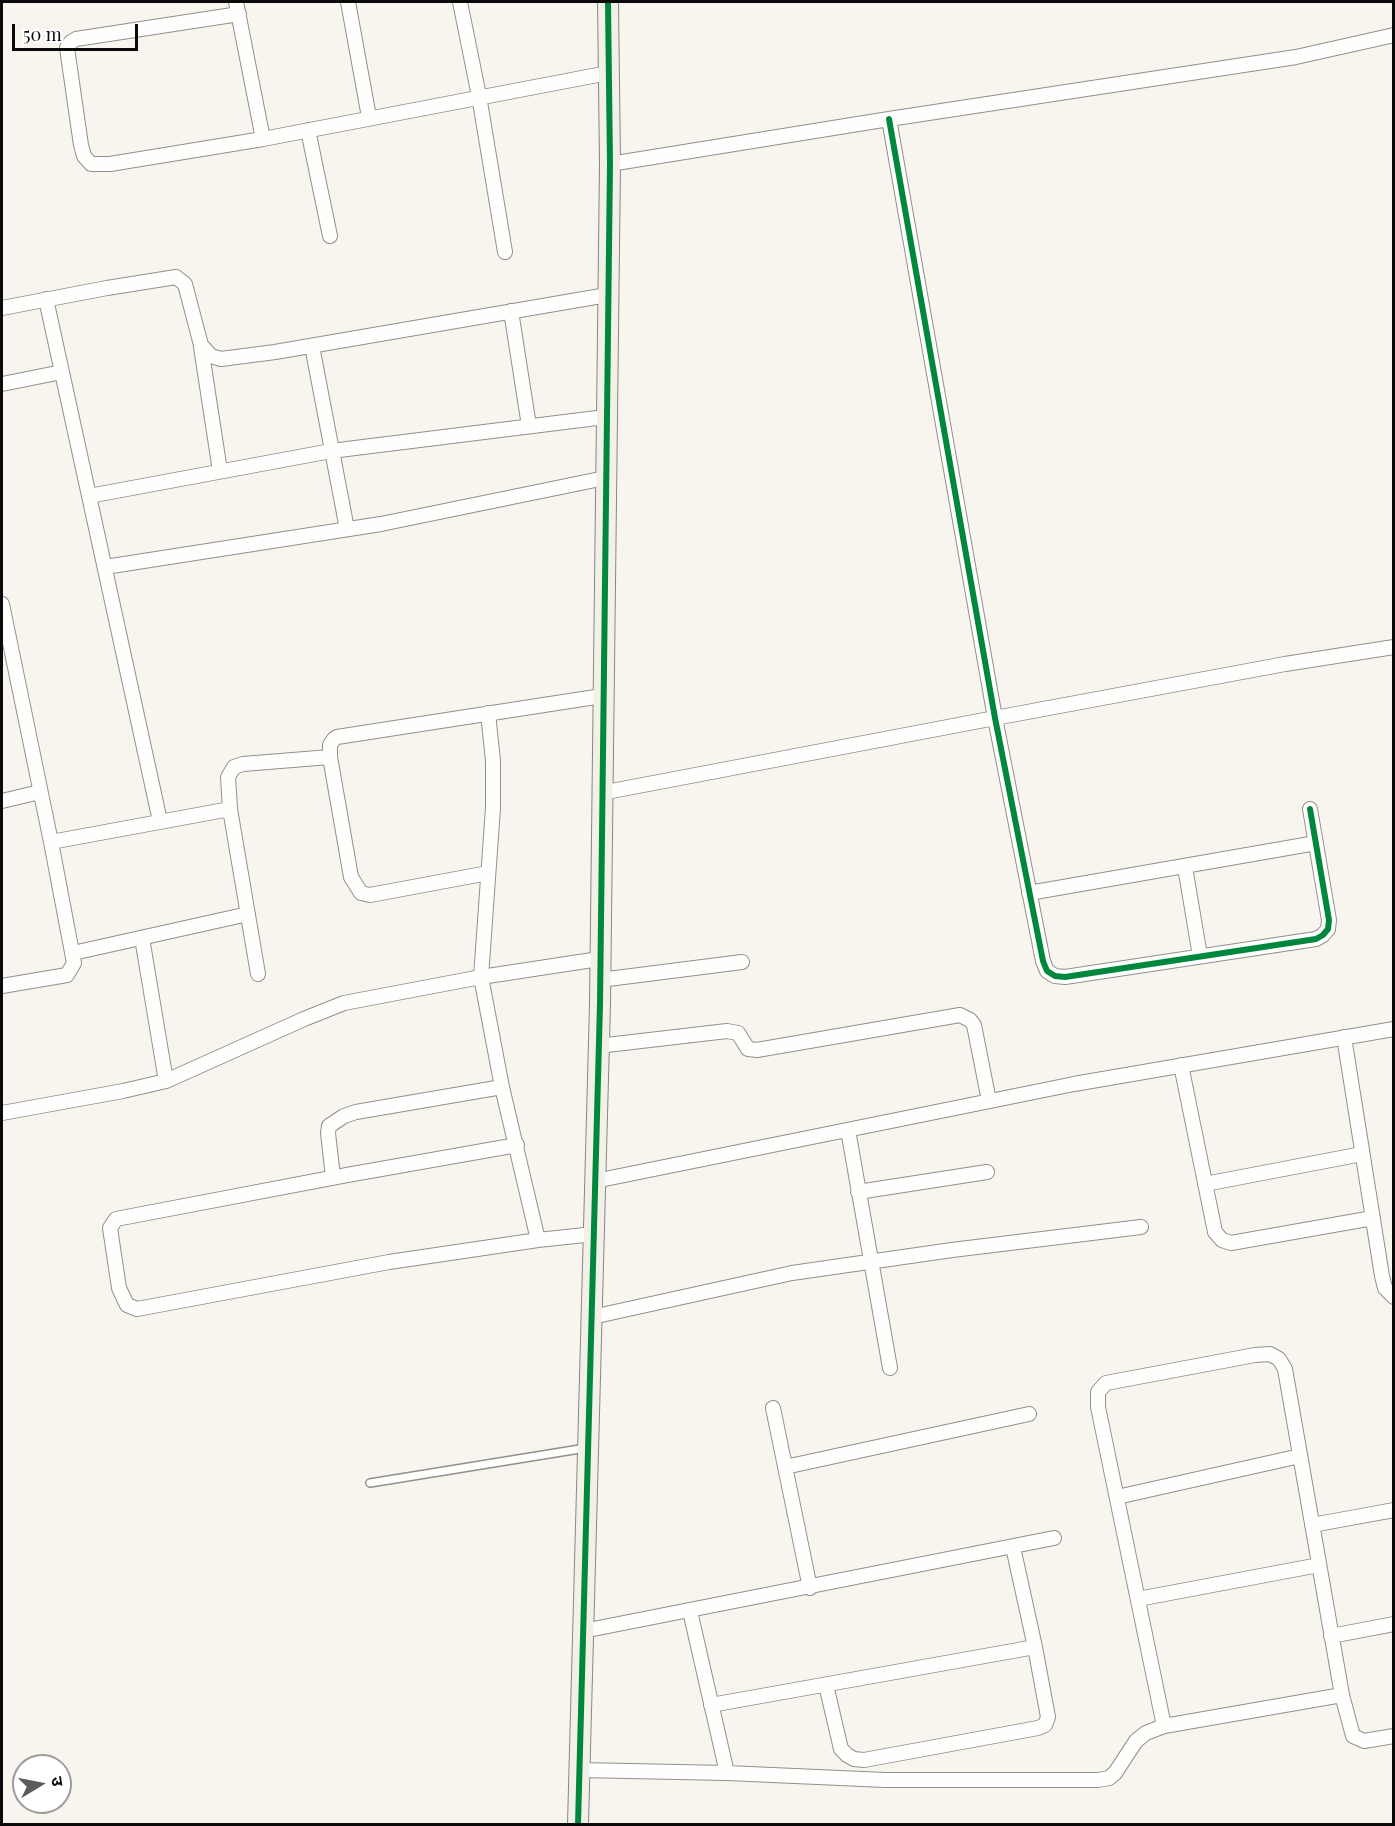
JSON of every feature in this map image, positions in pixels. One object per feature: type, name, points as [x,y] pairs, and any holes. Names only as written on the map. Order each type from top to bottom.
[{"type":"street","points":[[348,2],[369,117]]},
{"type":"street","points":[[460,2],[479,96],[505,252]]},
{"type":"street","points":[[578,1824],[600,980],[605,417],[610,164],[608,2]]},
{"type":"street","points":[[263,139],[238,8],[76,39],[68,48],[81,145],[84,156],[91,164],[97,165],[263,139],[608,73]]},
{"type":"street","points":[[610,164],[1296,57],[1394,35]]},
{"type":"street","points":[[889,119],[995,718],[1029,893],[1047,971],[1055,976],[1065,977],[1316,939],[1323,935],[1328,929],[1329,920],[1310,809]]},
{"type":"street","points":[[308,130],[330,236]]},
{"type":"street","points":[[2,308],[171,276],[176,277],[185,284],[201,345],[220,471]]},
{"type":"street","points":[[201,345],[211,356],[221,359],[312,346],[607,295]]},
{"type":"street","points":[[46,299],[160,821]]},
{"type":"street","points":[[511,311],[529,426]]},
{"type":"street","points":[[312,346],[347,529]]},
{"type":"street","points":[[2,384],[62,372]]},
{"type":"street","points":[[89,496],[331,451],[605,417]]},
{"type":"street","points":[[105,567],[347,529],[605,478]]},
{"type":"street","points":[[2,604],[8,669],[40,792],[74,963],[67,975],[2,986]]},
{"type":"street","points":[[601,793],[1285,664],[1394,647]]},
{"type":"street","points":[[488,873],[370,895],[361,893],[351,877],[330,757],[330,745],[337,737],[602,696]]},
{"type":"street","points":[[488,713],[493,785],[481,977],[502,1087],[538,1240]]},
{"type":"street","points":[[258,974],[230,809],[228,777],[234,767],[243,764],[330,757]]},
{"type":"street","points":[[2,801],[40,792]]},
{"type":"street","points":[[51,842],[230,809]]},
{"type":"street","points":[[1029,893],[1316,843]]},
{"type":"street","points":[[1185,867],[1200,956]]},
{"type":"street","points":[[73,953],[248,914]]},
{"type":"street","points":[[142,938],[166,1081]]},
{"type":"street","points":[[2,1113],[166,1081],[344,1003],[481,977],[599,959]]},
{"type":"street","points":[[600,980],[742,962]]},
{"type":"street","points":[[598,1046],[727,1031],[738,1033],[748,1049],[757,1050],[960,1015],[967,1017],[974,1025],[989,1101]]},
{"type":"street","points":[[595,1181],[989,1101],[1181,1065],[1394,1029]]},
{"type":"street","points":[[1344,1037],[1385,1288],[1394,1296]]},
{"type":"street","points":[[1181,1065],[1215,1232],[1222,1240],[1231,1243],[1373,1218]]},
{"type":"street","points":[[333,1178],[329,1126],[344,1116],[502,1087]]},
{"type":"street","points":[[848,1130],[890,1368]]},
{"type":"street","points":[[517,1145],[116,1219],[110,1228],[119,1288],[123,1300],[131,1308],[137,1309],[389,1262],[594,1234]]},
{"type":"street","points":[[1205,1184],[1362,1154]]},
{"type":"street","points":[[858,1192],[987,1172]]},
{"type":"street","points":[[591,1317],[792,1273],[1141,1227]]},
{"type":"street","points":[[1164,1726],[1098,1407],[1098,1392],[1106,1383],[1270,1354],[1279,1359],[1285,1369],[1331,1636],[1342,1695],[1353,1736],[1364,1741],[1394,1736]]},
{"type":"street","points":[[773,1408],[810,1588]]},
{"type":"street","points":[[785,1467],[1029,1414]]},
{"type":"street","points":[[1117,1497],[1300,1456]]},
{"type":"street","points":[[1312,1525],[1394,1510]]},
{"type":"street","points":[[584,1631],[1054,1538]]},
{"type":"street","points":[[826,1685],[841,1749],[854,1759],[864,1760],[1045,1725],[1048,1717],[1013,1546]]},
{"type":"street","points":[[1138,1599],[1319,1565]]},
{"type":"street","points":[[690,1611],[727,1773]]},
{"type":"street","points":[[1331,1636],[1394,1624]]},
{"type":"street","points":[[711,1705],[1035,1647]]},
{"type":"street","points":[[580,1770],[727,1773],[885,1780],[1098,1780],[1108,1778],[1115,1773],[1136,1741],[1146,1733],[1164,1726],[1342,1695]]},
{"type":"lane","points":[[370,1484],[588,1447]]},
{"type":"cycle path","points":[[578,1824],[600,1004],[610,164],[608,2]]},
{"type":"cycle path","points":[[889,119],[995,718],[1043,961],[1047,971],[1055,976],[1065,977],[1316,939],[1323,935],[1328,929],[1329,920],[1310,809]]}]
